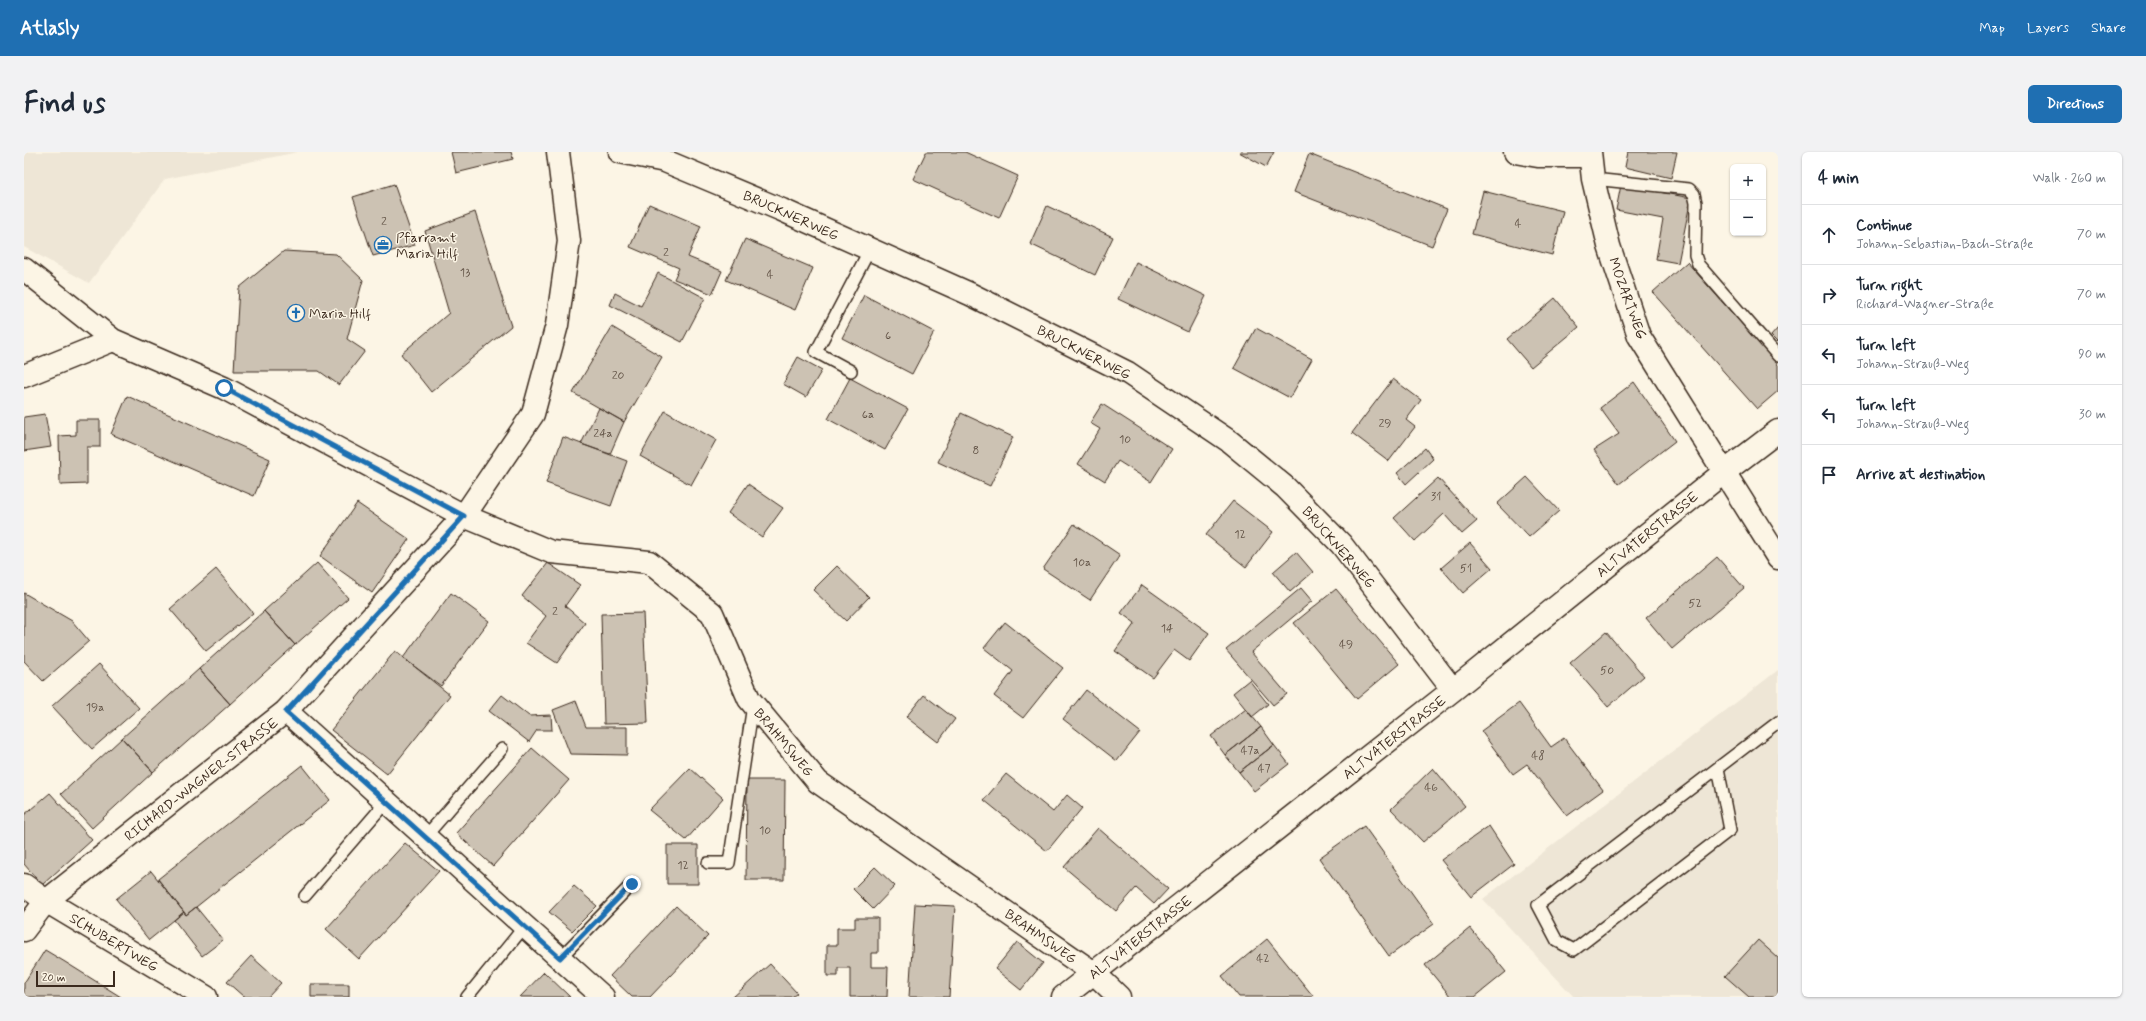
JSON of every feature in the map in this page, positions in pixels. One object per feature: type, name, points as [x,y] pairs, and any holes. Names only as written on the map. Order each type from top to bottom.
[{"type":"street","name":"RICHARD-WAGNER-STRASSE","points":[[24,930],[46,902],[286,712],[464,516],[533,414],[557,325],[569,241],[558,152]]},
{"type":"street","name":"BRUCKNERWEG","points":[[620,152],[665,161],[782,210],[970,294],[1128,373],[1229,441],[1285,487],[1341,544],[1453,690]]},
{"type":"street","points":[[1515,152],[1538,156],[1590,154]]},
{"type":"street","name":"MOZARTWEG","points":[[1590,154],[1592,179],[1609,246],[1639,336],[1723,473]]},
{"type":"street","name":"BRAHMSWEG","points":[[24,269],[113,340],[224,388],[464,516],[551,552],[649,562],[712,612],[749,699],[818,782],[1094,973],[1119,997]]},
{"type":"street","points":[[24,376],[113,340]]},
{"type":"street","name":"ALTVATERSTRASSE","points":[[1063,997],[1453,690],[1723,473],[1778,431]]},
{"type":"street","points":[[1723,473],[1778,558]]},
{"type":"street","points":[[286,712],[603,997]]},
{"type":"street","name":"SCHUBERTWEG","points":[[24,885],[46,902],[206,997]]},
{"type":"lane","points":[[1592,179],[1689,189],[1694,194],[1696,202],[1694,255],[1698,264],[1778,356]]},
{"type":"lane","points":[[851,371],[816,352],[870,249]]},
{"type":"lane","points":[[708,864],[729,863],[753,704]]},
{"type":"lane","points":[[1718,768],[1730,830],[1574,950],[1556,941],[1538,905],[1778,722]]},
{"type":"lane","points":[[425,837],[502,749]]},
{"type":"lane","points":[[305,896],[386,802]]},
{"type":"lane","points":[[560,958],[632,884]]},
{"type":"lane","points":[[467,997],[524,927]]},
{"type":"shaded area","points":[[24,152],[298,152],[165,179],[89,283],[24,247]]},
{"type":"shaded area","points":[[1778,670],[1778,997],[1574,997],[1483,899]]},
{"type":"building","points":[[451,152],[511,152],[513,159],[456,173]]},
{"type":"building","points":[[926,152],[965,152],[1018,176],[999,218],[913,179]]},
{"type":"building","points":[[1239,152],[1274,152],[1266,167]]},
{"type":"building","points":[[1628,152],[1677,152],[1671,178],[1625,167]]},
{"type":"building","points":[[1309,154],[1447,209],[1432,246],[1294,192]]},
{"type":"building","points":[[394,184],[415,245],[373,256],[353,197]]},
{"type":"building","points":[[1621,185],[1691,198],[1678,263],[1656,259],[1663,219],[1616,210]]},
{"type":"building","points":[[1483,191],[1563,211],[1552,255],[1472,234]]},
{"type":"building","points":[[649,204],[701,226],[688,257],[722,271],[712,294],[674,279],[679,268],[630,247]]},
{"type":"building","points":[[1047,206],[1113,237],[1095,275],[1030,244]]},
{"type":"building","points":[[475,212],[511,326],[431,392],[401,354],[449,313],[425,231]]},
{"type":"building","points":[[745,239],[813,268],[795,310],[726,280]]},
{"type":"building","name":"Maria Hilf","points":[[284,251],[336,254],[363,280],[347,339],[365,351],[339,385],[319,371],[234,371],[239,288]]},
{"type":"building","points":[[1136,262],[1206,296],[1188,332],[1118,299]]},
{"type":"building","points":[[1687,262],[1778,365],[1778,391],[1757,409],[1653,292]]},
{"type":"building","points":[[658,273],[705,298],[682,342],[610,305],[615,293],[641,306]]},
{"type":"building","points":[[864,295],[934,332],[912,374],[842,338]]},
{"type":"building","points":[[1555,298],[1579,327],[1531,367],[1507,339]]},
{"type":"building","points":[[612,327],[662,357],[624,422],[573,393]]},
{"type":"building","points":[[1256,328],[1312,359],[1290,398],[1234,368]]},
{"type":"building","points":[[1778,328],[1778,343],[1771,336]]},
{"type":"building","points":[[798,357],[822,370],[806,397],[783,384]]},
{"type":"building","points":[[850,378],[908,409],[885,450],[828,419]]},
{"type":"building","points":[[1393,379],[1421,400],[1406,420],[1415,427],[1389,461],[1352,433]]},
{"type":"building","points":[[1634,382],[1675,441],[1619,484],[1594,450],[1619,434],[1600,408]]},
{"type":"building","points":[[127,396],[270,459],[254,496],[111,434]]},
{"type":"building","points":[[1102,404],[1172,449],[1151,482],[1118,461],[1105,481],[1078,464],[1100,429],[1090,423]]},
{"type":"building","points":[[599,408],[624,422],[610,454],[581,444]]},
{"type":"building","points":[[665,411],[716,440],[691,485],[640,456]]},
{"type":"building","points":[[961,413],[1013,437],[990,486],[938,462]]},
{"type":"building","points":[[45,414],[51,447],[24,451],[24,417]]},
{"type":"building","points":[[76,420],[100,420],[100,447],[87,447],[87,484],[60,485],[59,436],[76,435]]},
{"type":"building","points":[[563,437],[627,461],[611,506],[546,483]]},
{"type":"building","points":[[1425,448],[1433,459],[1406,484],[1397,473]]},
{"type":"building","points":[[1527,477],[1559,511],[1529,537],[1497,504]]},
{"type":"building","points":[[1438,478],[1477,521],[1462,534],[1444,514],[1415,541],[1394,518]]},
{"type":"building","points":[[748,484],[783,508],[762,537],[728,513]]},
{"type":"building","points":[[1233,501],[1273,532],[1246,567],[1206,535]]},
{"type":"building","points":[[357,503],[409,539],[372,593],[320,556]]},
{"type":"building","points":[[1074,524],[1120,555],[1090,600],[1043,569]]},
{"type":"building","points":[[1470,543],[1492,568],[1463,593],[1441,568]]},
{"type":"building","points":[[1296,552],[1313,572],[1290,592],[1273,572]]},
{"type":"building","points":[[1717,557],[1744,588],[1672,649],[1646,618]]},
{"type":"building","points":[[317,563],[348,598],[295,645],[264,611]]},
{"type":"building","points":[[548,563],[580,585],[565,606],[585,623],[557,663],[526,643],[546,616],[522,596]]},
{"type":"building","points":[[837,566],[869,597],[846,621],[813,590]]},
{"type":"building","points":[[216,569],[253,613],[206,651],[170,609]]},
{"type":"building","points":[[1142,585],[1209,633],[1189,661],[1174,650],[1153,678],[1115,651],[1135,623],[1121,613]]},
{"type":"building","points":[[1301,588],[1312,601],[1251,652],[1287,694],[1273,705],[1226,650]]},
{"type":"building","points":[[1336,589],[1399,664],[1357,699],[1294,623]]},
{"type":"building","points":[[24,593],[72,621],[89,641],[43,681],[24,661]]},
{"type":"building","points":[[451,593],[489,621],[441,686],[403,658]]},
{"type":"building","points":[[264,611],[295,645],[230,704],[199,669]]},
{"type":"building","points":[[643,613],[648,723],[604,724],[601,614]]},
{"type":"building","points":[[1005,622],[1063,668],[1023,718],[994,696],[1013,671],[984,648]]},
{"type":"building","points":[[1606,632],[1644,676],[1608,707],[1570,663]]},
{"type":"building","points":[[395,651],[450,695],[387,774],[331,730]]},
{"type":"building","points":[[99,664],[139,708],[92,749],[52,706]]},
{"type":"building","points":[[199,669],[230,704],[153,772],[122,738]]},
{"type":"building","points":[[1249,680],[1268,704],[1252,717],[1233,693]]},
{"type":"building","points":[[1086,690],[1140,732],[1117,761],[1063,719]]},
{"type":"building","points":[[502,695],[529,716],[551,715],[552,730],[537,730],[529,742],[489,711]]},
{"type":"building","points":[[924,695],[955,719],[938,742],[906,717]]},
{"type":"building","points":[[576,701],[586,727],[627,727],[627,755],[570,754],[553,710]]},
{"type":"building","points":[[1519,703],[1551,747],[1564,738],[1603,790],[1567,816],[1527,764],[1513,774],[1481,731]]},
{"type":"building","points":[[1246,709],[1261,727],[1225,755],[1211,736]]},
{"type":"building","points":[[1261,727],[1274,745],[1239,772],[1225,755]]},
{"type":"building","points":[[122,738],[153,772],[92,828],[61,794]]},
{"type":"building","points":[[1274,745],[1289,764],[1254,791],[1239,772]]},
{"type":"building","points":[[532,748],[569,780],[493,866],[456,833]]},
{"type":"building","points":[[302,765],[330,800],[186,915],[158,879]]},
{"type":"building","points":[[690,768],[723,798],[686,840],[649,810]]},
{"type":"building","points":[[1433,768],[1465,806],[1423,842],[1391,809]]},
{"type":"building","points":[[1006,774],[1053,812],[1067,795],[1082,808],[1047,851],[984,800]]},
{"type":"building","points":[[747,780],[785,780],[784,880],[746,880]]},
{"type":"building","points":[[50,793],[92,840],[42,885],[24,864],[24,815]]},
{"type":"building","points":[[1364,826],[1434,924],[1389,956],[1319,858]]},
{"type":"building","points":[[1489,826],[1514,864],[1471,897],[1441,860]]},
{"type":"building","points":[[1098,828],[1168,889],[1154,904],[1136,888],[1116,911],[1064,867]]},
{"type":"building","points":[[405,843],[439,871],[359,959],[326,929]]},
{"type":"building","points":[[667,845],[698,845],[698,884],[667,884]]},
{"type":"building","points":[[875,867],[895,886],[873,909],[853,889]]},
{"type":"building","points":[[151,871],[184,912],[149,940],[116,899]]},
{"type":"building","points":[[574,886],[597,906],[572,931],[549,912]]},
{"type":"building","points":[[915,904],[955,906],[949,997],[909,997]]},
{"type":"building","points":[[676,906],[708,936],[650,997],[632,997],[610,976]]},
{"type":"building","points":[[196,907],[223,940],[202,956],[174,920],[184,912],[186,915]]},
{"type":"building","points":[[855,918],[878,918],[878,953],[871,953],[871,967],[888,967],[887,997],[850,997],[850,968],[838,968],[838,976],[827,976],[827,945],[837,945],[837,928],[855,928]]},
{"type":"building","points":[[1470,928],[1506,972],[1475,997],[1451,997],[1425,965]]},
{"type":"building","points":[[1267,939],[1313,996],[1312,997],[1239,997],[1222,976]]},
{"type":"building","points":[[1758,940],[1778,958],[1778,997],[1749,997],[1725,976]]},
{"type":"building","points":[[1017,942],[1043,963],[1021,990],[995,969]]},
{"type":"building","points":[[45,950],[121,997],[24,997],[24,983]]},
{"type":"building","points":[[251,956],[281,983],[268,997],[244,997],[227,982]]},
{"type":"building","points":[[770,964],[797,993],[792,997],[733,997]]},
{"type":"building","points":[[544,972],[570,997],[520,997]]},
{"type":"building","points":[[311,984],[349,984],[349,997],[311,997]]},
{"type":"place","name":"Pfarramt Maria Hilf","points":[[383,245]]},
{"type":"place","name":"Maria Hilf","points":[[296,313]]},
{"type":"route","points":[[224,388],[464,516],[286,712],[560,958],[632,884]]}]
